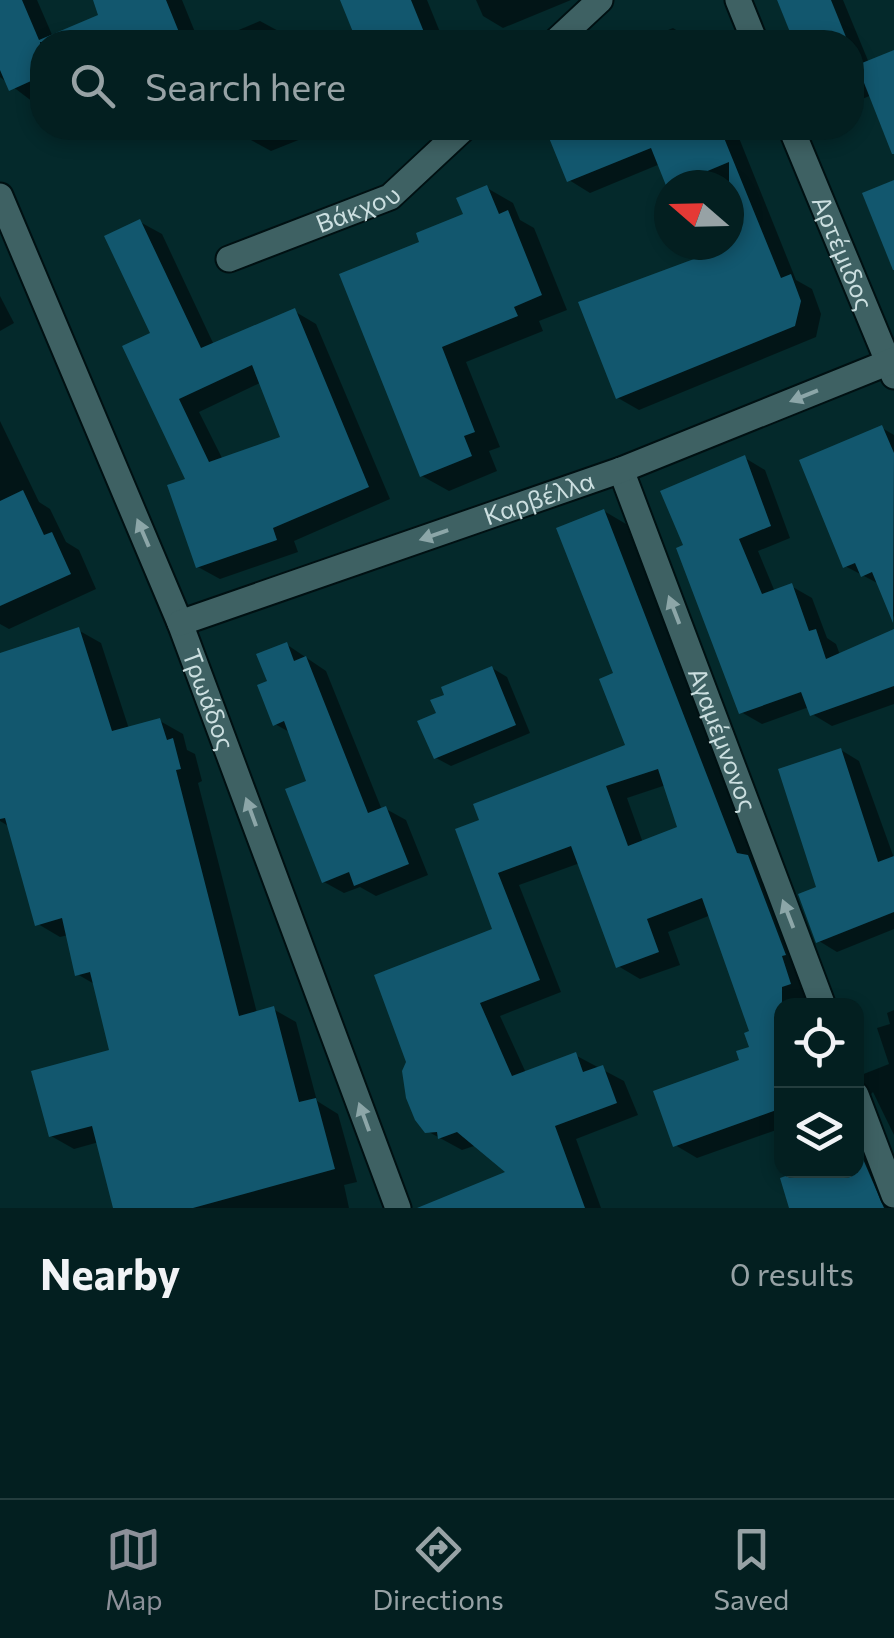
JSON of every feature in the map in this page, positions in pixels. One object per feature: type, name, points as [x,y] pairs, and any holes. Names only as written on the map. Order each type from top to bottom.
[{"type":"street","points":[[568,30],[600,0]]},
{"type":"street","points":[[738,0],[750,30]]},
{"type":"street","name":"Βάκχου","points":[[229,260],[390,197],[451,140]]},
{"type":"street","name":"Αρτέμιδος","points":[[796,140],[892,366]]},
{"type":"street","name":"Τρωάδος","points":[[0,196],[180,623],[398,1208]]},
{"type":"street","name":"Καρβέλλα","points":[[180,623],[622,470],[892,366]]},
{"type":"street","name":"Αγαμέμνονος","points":[[622,470],[820,998]]},
{"type":"street","points":[[864,1117],[894,1195]]},
{"type":"building","points":[[0,0],[22,0],[35,30],[30,30],[30,81],[9,91],[0,70]]},
{"type":"building","points":[[93,0],[166,0],[178,30],[63,30],[98,15]]},
{"type":"building","points":[[340,0],[411,0],[423,30],[352,30]]},
{"type":"building","points":[[777,0],[831,0],[843,30],[789,30]]},
{"type":"building","points":[[894,50],[894,154],[864,83],[864,62]]},
{"type":"building","points":[[550,140],[725,140],[737,170],[729,170],[729,162],[710,170],[660,170],[651,148],[567,182]]},
{"type":"building","points":[[894,180],[894,270],[893,270],[862,193]]},
{"type":"building","points":[[487,185],[499,214],[508,210],[542,295],[514,307],[518,316],[442,347],[475,432],[464,436],[472,456],[420,477],[339,274],[419,242],[416,233],[463,214],[456,198]]},
{"type":"building","points":[[744,187],[781,278],[791,274],[801,301],[795,326],[616,399],[578,302],[691,260],[744,260]]},
{"type":"building","points":[[140,219],[201,348],[295,308],[369,487],[273,528],[277,540],[196,568],[167,485],[185,479],[122,346],[150,333],[104,236]],"holes":[[[252,365],[280,437],[209,462],[179,399]]]},
{"type":"building","points":[[882,425],[894,453],[893,623],[872,572],[861,577],[855,563],[843,568],[799,460]]},
{"type":"building","points":[[745,455],[771,526],[739,539],[762,594],[792,583],[809,631],[816,629],[826,659],[894,629],[894,686],[810,716],[801,692],[739,714],[676,548],[683,545],[660,491]]},
{"type":"building","points":[[23,490],[44,535],[52,532],[71,574],[0,606],[0,501]]},
{"type":"building","points":[[604,509],[737,853],[748,855],[786,955],[782,956],[791,984],[782,987],[782,998],[774,998],[774,1111],[673,1147],[653,1091],[739,1060],[736,1051],[749,1047],[744,1033],[749,1031],[702,898],[647,919],[659,952],[616,968],[571,846],[498,873],[540,980],[480,1003],[512,1076],[576,1052],[583,1072],[603,1065],[617,1103],[555,1126],[585,1208],[417,1208],[505,1172],[457,1132],[438,1139],[437,1132],[425,1133],[415,1120],[406,1098],[402,1071],[406,1062],[374,975],[492,929],[455,829],[479,820],[473,804],[625,745],[599,679],[613,673],[556,528]],"holes":[[[658,769],[677,827],[628,846],[606,786]]]},
{"type":"building","points":[[79,627],[112,731],[160,718],[167,740],[173,738],[181,769],[176,770],[239,1016],[274,1006],[299,1102],[316,1098],[335,1169],[193,1208],[113,1208],[92,1126],[49,1137],[31,1071],[109,1050],[90,972],[75,976],[62,918],[35,926],[5,818],[0,819],[0,653]]},
{"type":"building","points":[[287,642],[294,661],[306,656],[368,813],[386,806],[409,864],[354,886],[349,872],[322,883],[285,789],[306,781],[284,721],[273,726],[257,685],[267,681],[256,654]]},
{"type":"building","points":[[492,666],[516,725],[434,759],[417,721],[436,713],[430,700],[444,695],[441,687]]},
{"type":"building","points":[[841,748],[878,862],[894,856],[894,912],[816,943],[798,894],[816,887],[778,769]]},
{"type":"building","points":[[864,1161],[884,1208],[789,1208],[780,1178],[864,1178]]}]
